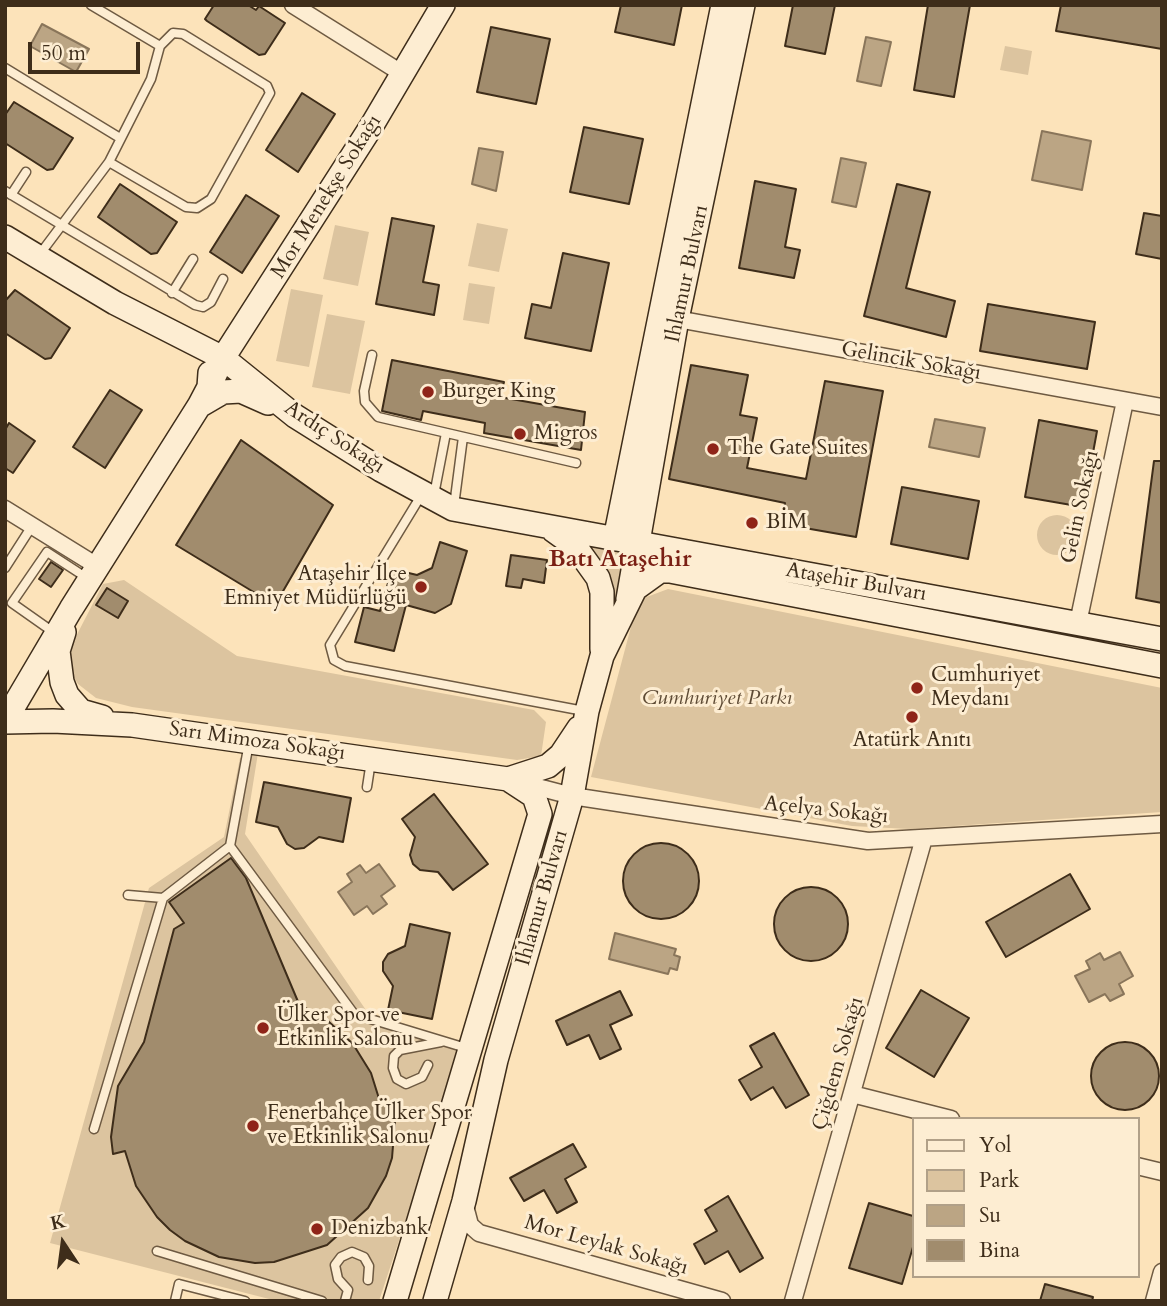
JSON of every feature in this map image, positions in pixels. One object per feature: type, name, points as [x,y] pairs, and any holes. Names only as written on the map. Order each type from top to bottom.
[{"type":"main road","name":"Mor Menekşe Sokağı","points":[[5,722],[71,609],[204,396],[223,358],[403,74],[443,5]]},
{"type":"main road","name":"Ihlamur Bulvarı","points":[[435,1301],[464,1201],[496,1060],[572,796],[587,711],[602,656],[628,599],[669,317],[723,5]]},
{"type":"main road","name":"Ihlamur Bulvarı","points":[[615,539],[743,5]]},
{"type":"main road","name":"Ardıç Sokağı","points":[[5,237],[115,303],[223,358],[290,413],[436,501],[549,528],[576,546],[598,578],[602,592],[602,656]]},
{"type":"main road","points":[[193,343],[208,366],[204,396],[241,391],[290,413]]},
{"type":"main road","name":"Ataşehir Bulvarı","points":[[549,528],[1162,639]]},
{"type":"main road","name":"Ataşehir Bulvarı","points":[[628,599],[646,580],[660,571],[670,571],[1162,666]]},
{"type":"main road","points":[[71,609],[58,651],[62,682],[67,695],[81,711],[132,725]]},
{"type":"main road","points":[[508,779],[548,766],[561,755],[587,711]]},
{"type":"main road","name":"Sarı Mimoza Sokağı","points":[[5,722],[53,721],[132,725],[508,779]]},
{"type":"main road","name":"Ihlamur Bulvarı","points":[[395,1301],[540,814],[534,796],[508,779]]},
{"type":"street","points":[[293,5],[403,74]]},
{"type":"street","name":"Gelincik Sokağı","points":[[669,317],[1162,407]]},
{"type":"street","name":"Gelin Sokağı","points":[[1079,623],[1125,401]]},
{"type":"street","points":[[5,509],[32,526],[93,573]]},
{"type":"street","name":"Açelya Sokağı","points":[[508,779],[572,796],[868,841],[1162,824]]},
{"type":"street","name":"Çiğdem Sokağı","points":[[793,1301],[924,838]]},
{"type":"street","points":[[852,1094],[943,1117]]},
{"type":"street","points":[[1139,1166],[1162,1172]]},
{"type":"street","name":"Mor Leylak Sokağı","points":[[464,1201],[470,1225],[478,1233],[722,1301]]},
{"type":"street","points":[[1154,1301],[1162,1272]]},
{"type":"lane","points":[[91,5],[160,46]]},
{"type":"lane","points":[[38,257],[109,162],[151,79],[160,46],[173,33],[183,34],[267,86],[269,98],[211,199],[197,208],[186,207],[109,162]]},
{"type":"lane","points":[[6,69],[120,138]]},
{"type":"lane","points":[[26,172],[8,193],[172,293],[204,307],[211,302],[223,279]]},
{"type":"lane","points":[[172,293],[193,259]]},
{"type":"lane","points":[[372,355],[364,391],[365,402],[378,417],[576,463]]},
{"type":"lane","points":[[436,501],[446,433]]},
{"type":"lane","points":[[464,437],[436,501],[330,645],[334,660],[345,666],[587,711]]},
{"type":"lane","points":[[5,568],[32,526]]},
{"type":"lane","points":[[56,634],[12,603],[47,552],[93,573]]},
{"type":"lane","points":[[94,1129],[163,898],[230,846],[250,740]]},
{"type":"lane","points":[[367,787],[372,758]]},
{"type":"lane","points":[[230,846],[354,1014],[469,1049]]},
{"type":"lane","points":[[128,895],[163,898]]},
{"type":"lane","points":[[428,1065],[422,1077],[406,1084],[397,1079],[393,1068],[394,1056],[400,1050],[444,1041]]},
{"type":"lane","points":[[157,1251],[322,1301]]},
{"type":"lane","points":[[345,1301],[348,1290],[338,1279],[335,1265],[341,1257],[352,1252],[363,1257],[369,1266],[368,1280]]},
{"type":"lane","points":[[175,1301],[179,1284],[245,1301]]},
{"type":"green space","points":[[1005,46],[1032,51],[1028,75],[1000,70]]},
{"type":"green space","points":[[477,223],[508,229],[499,272],[468,266]]},
{"type":"green space","points":[[335,225],[369,232],[358,286],[323,279]]},
{"type":"green space","points":[[469,283],[495,287],[489,324],[463,320]]},
{"type":"green space","points":[[291,289],[323,295],[309,367],[276,361]]},
{"type":"green space","points":[[327,314],[365,321],[350,394],[312,387]]},
{"type":"green space","points":[[1057,515],[1071,521],[1077,535],[1071,549],[1057,555],[1043,549],[1037,535],[1043,521]]},
{"type":"green space","points":[[584,544],[630,553],[614,609],[605,565]]},
{"type":"green space","points":[[124,580],[237,656],[534,710],[546,722],[541,756],[517,760],[132,707],[96,698],[78,684],[68,668],[69,650],[103,584]]},
{"type":"green space","name":"Cumhuriyet Parkı","points":[[668,589],[1162,688],[1162,812],[909,829],[852,826],[591,777],[636,608],[644,598]]},
{"type":"green space","name":"Ülker Spor ve Etkinlik Salonu","points":[[258,753],[245,834],[368,1013],[464,1044],[379,1301],[277,1301],[50,1243],[149,888],[224,837],[240,758]]},
{"type":"water","points":[[42,24],[89,49],[76,72],[30,46]]},
{"type":"water","points":[[866,37],[891,42],[881,86],[857,81]]},
{"type":"water","points":[[1042,131],[1091,141],[1082,190],[1032,180]]},
{"type":"water","points":[[479,148],[503,152],[496,191],[472,184]]},
{"type":"water","points":[[841,158],[866,163],[856,207],[832,202]]},
{"type":"water","points":[[935,419],[985,428],[979,457],[929,447]]},
{"type":"water","points":[[379,864],[395,886],[381,896],[387,904],[373,914],[367,906],[354,915],[338,892],[352,882],[347,874],[360,865],[366,873]]},
{"type":"water","points":[[615,933],[676,949],[674,955],[680,957],[677,970],[670,968],[668,974],[609,959]]},
{"type":"water","points":[[1120,952],[1133,976],[1119,984],[1124,994],[1110,1001],[1105,994],[1089,1002],[1075,976],[1090,969],[1086,961],[1100,953],[1104,960]]},
{"type":"building","points":[[214,5],[248,5],[256,10],[259,6],[285,23],[265,54],[259,55],[205,19]]},
{"type":"building","points":[[621,5],[682,5],[674,45],[615,32]]},
{"type":"building","points":[[793,5],[835,5],[825,54],[785,46]]},
{"type":"building","points":[[928,5],[970,5],[954,97],[914,90]]},
{"type":"building","points":[[1061,5],[1162,5],[1162,49],[1056,31]]},
{"type":"building","points":[[491,27],[550,39],[536,104],[477,92]]},
{"type":"building","points":[[302,93],[335,114],[298,172],[266,150]]},
{"type":"building","points":[[14,102],[73,138],[53,169],[47,170],[5,143],[5,115]]},
{"type":"building","points":[[584,127],[643,139],[629,204],[570,192]]},
{"type":"building","points":[[755,181],[796,189],[785,247],[800,250],[794,278],[739,268]]},
{"type":"building","points":[[120,184],[177,222],[157,253],[151,254],[98,217]]},
{"type":"building","points":[[897,184],[930,192],[906,288],[955,301],[946,337],[864,316]]},
{"type":"building","points":[[246,195],[279,216],[242,273],[210,252]]},
{"type":"building","points":[[1144,213],[1162,216],[1162,259],[1136,254]]},
{"type":"building","points":[[392,218],[434,226],[423,282],[439,285],[434,315],[376,304]]},
{"type":"building","points":[[563,253],[609,263],[591,351],[525,338],[532,304],[551,308]]},
{"type":"building","points":[[15,290],[70,328],[51,358],[45,359],[5,333],[5,301]]},
{"type":"building","points":[[988,304],[1095,322],[1087,369],[980,351]]},
{"type":"building","points":[[392,360],[504,382],[500,397],[585,412],[581,450],[484,433],[485,423],[423,411],[421,420],[382,411]]},
{"type":"building","points":[[691,365],[748,375],[740,415],[757,418],[747,468],[806,479],[825,381],[883,391],[856,537],[782,524],[785,503],[669,479]]},
{"type":"building","points":[[110,390],[142,410],[105,468],[73,447]]},
{"type":"building","points":[[1039,420],[1097,431],[1083,507],[1025,497]]},
{"type":"building","points":[[9,423],[35,441],[13,473],[5,468],[5,430]]},
{"type":"building","points":[[241,440],[333,505],[275,605],[176,545]]},
{"type":"building","points":[[1154,461],[1162,461],[1162,603],[1136,598]]},
{"type":"building","points":[[902,487],[979,501],[968,559],[891,544]]},
{"type":"building","name":"Ataşehir İlçe Emniyet Müdürlüğü","points":[[440,542],[467,551],[451,604],[435,613],[406,605],[394,651],[355,642],[364,607],[380,611],[392,569],[417,575],[432,568]]},
{"type":"building","points":[[511,555],[547,560],[544,583],[523,579],[521,588],[506,586]]},
{"type":"building","points":[[51,562],[63,570],[51,587],[39,579]]},
{"type":"building","points":[[107,588],[128,601],[118,618],[96,605]]},
{"type":"building","points":[[264,782],[351,798],[343,842],[319,837],[304,848],[295,849],[287,844],[278,827],[256,822]]},
{"type":"building","points":[[434,794],[488,864],[453,890],[438,872],[420,870],[413,864],[410,855],[415,837],[402,819]]},
{"type":"building","points":[[661,843],[675,846],[688,854],[696,867],[699,881],[696,895],[688,908],[675,916],[661,919],[647,916],[634,908],[626,895],[623,881],[626,867],[634,854],[647,846]]},
{"type":"building","name":"Fenerbahçe Ülker Spor ve Etkinlik Salonu","points":[[231,858],[246,878],[299,1004],[328,1021],[353,1044],[371,1073],[381,1105],[392,1103],[395,1121],[392,1158],[386,1176],[368,1208],[327,1245],[274,1262],[255,1263],[219,1257],[185,1241],[170,1230],[157,1217],[136,1186],[125,1151],[113,1154],[111,1137],[118,1086],[144,1042],[174,929],[184,923],[169,902]]},
{"type":"building","points":[[1070,874],[1090,909],[1006,957],[986,922]]},
{"type":"building","points":[[811,887],[832,893],[842,903],[848,924],[842,945],[832,955],[811,961],[790,955],[780,945],[774,924],[780,903],[790,893]]},
{"type":"building","points":[[410,924],[450,933],[432,1019],[388,1010],[393,986],[383,971],[383,962],[388,954],[405,946]]},
{"type":"building","points":[[921,990],[969,1018],[934,1077],[886,1048]]},
{"type":"building","points":[[620,991],[632,1015],[610,1025],[621,1049],[600,1059],[589,1035],[567,1045],[556,1021]]},
{"type":"building","points":[[774,1033],[809,1095],[786,1108],[773,1087],[751,1100],[739,1080],[762,1067],[750,1046]]},
{"type":"building","points":[[1125,1042],[1138,1045],[1149,1052],[1156,1063],[1159,1076],[1156,1089],[1149,1100],[1138,1107],[1125,1110],[1112,1107],[1101,1100],[1094,1089],[1091,1076],[1094,1063],[1101,1052],[1112,1045]]},
{"type":"building","points":[[573,1144],[586,1167],[565,1179],[577,1202],[557,1213],[544,1190],[524,1201],[510,1178]]},
{"type":"building","points":[[728,1196],[763,1258],[740,1272],[728,1251],[705,1264],[694,1244],[717,1231],[705,1210]]},
{"type":"building","points":[[869,1203],[912,1216],[912,1250],[902,1284],[849,1268]]},
{"type":"building","points":[[1045,1284],[1093,1297],[1092,1301],[1040,1301]]},
{"type":"place","name":"Burger King","points":[[428,392]]},
{"type":"place","name":"Migros","points":[[520,434]]},
{"type":"place","name":"The Gate Suites","points":[[713,449]]},
{"type":"place","name":"BİM","points":[[752,523]]},
{"type":"place","name":"Ataşehir İlçe Emniyet Müdürlüğü","points":[[421,587]]},
{"type":"place","name":"Cumhuriyet Meydanı","points":[[917,688]]},
{"type":"place","name":"Atatürk Anıtı","points":[[912,717]]},
{"type":"place","name":"Ülker Spor ve Etkinlik Salonu","points":[[263,1028]]},
{"type":"place","name":"Fenerbahçe Ülker Spor ve Etkinlik Salonu","points":[[253,1126]]},
{"type":"place","name":"Denizbank","points":[[317,1229]]},
{"type":"district","name":"Batı Ataşehir","points":[[620,560]]}]
